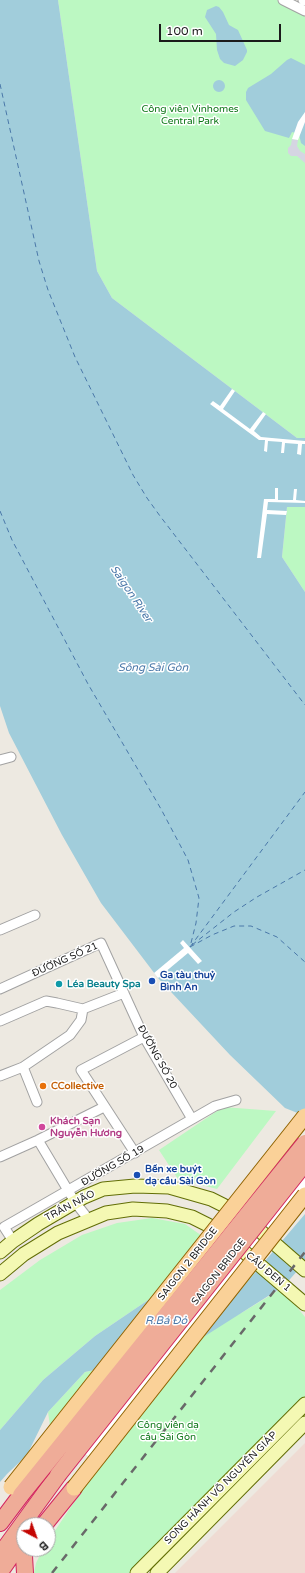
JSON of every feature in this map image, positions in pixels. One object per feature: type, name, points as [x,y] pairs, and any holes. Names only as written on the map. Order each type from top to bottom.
[{"type":"highway","name":"SAIGON 2 BRIDGE","points":[[16,1491],[305,1143]]},
{"type":"highway","name":"SAIGON BRIDGE","points":[[66,1482],[305,1163]]},
{"type":"highway","name":"SAIGON BRIDGE","points":[[66,1482],[305,1180]]},
{"type":"highway","points":[[40,1517],[66,1482]]},
{"type":"highway","points":[[48,1517],[66,1482]]},
{"type":"highway","points":[[0,1555],[66,1482]]},
{"type":"highway","points":[[2,1521],[16,1491]]},
{"type":"highway","points":[[0,1572],[16,1553]]},
{"type":"highway","points":[[8,1573],[17,1557]]},
{"type":"highway","points":[[24,1557],[25,1573]]},
{"type":"main road","name":"SAIGON 2 BRIDGE","points":[[16,1491],[305,1116]]},
{"type":"main road","name":"TRẦN NÃO","points":[[0,1252],[72,1196],[139,1185],[170,1187],[211,1199],[224,1205],[259,1230],[305,1270]]},
{"type":"main road","name":"SAIGON BRIDGE","points":[[66,1482],[305,1196]]},
{"type":"main road","name":"TRẦN NÃO","points":[[0,1274],[24,1254],[58,1233],[106,1213],[134,1209],[167,1211],[192,1217],[210,1226],[242,1250]]},
{"type":"main road","name":"CẦU ĐEN 1","points":[[242,1250],[305,1304]]},
{"type":"main road","name":"SONG HÀNH VÕ NGUYÊN GIÁP","points":[[137,1573],[305,1404]]},
{"type":"main road","name":"SONG HÀNH VÕ NGUYÊN GIÁP","points":[[157,1573],[305,1423]]},
{"type":"street","points":[[283,0],[305,11]]},
{"type":"street","points":[[0,760],[11,757]]},
{"type":"street","points":[[0,930],[35,916]]},
{"type":"street","name":"ĐƯỜNG SỐ 21","points":[[0,989],[101,943],[124,993]]},
{"type":"street","points":[[0,1021],[46,1001],[57,1002],[83,1009],[124,993]]},
{"type":"street","name":"ĐƯỜNG SỐ 20","points":[[124,993],[144,1037],[192,1119]]},
{"type":"street","points":[[0,1076],[22,1067],[70,1035],[81,1020],[83,1009]]},
{"type":"street","points":[[135,1153],[81,1070],[144,1037]]},
{"type":"street","points":[[22,1067],[37,1102]]},
{"type":"street","name":"ĐƯỜNG SỐ 19","points":[[13,1241],[2,1224],[72,1196],[135,1153],[192,1119],[215,1106],[236,1100]]},
{"type":"street","points":[[0,1157],[104,1107]]},
{"type":"street","points":[[38,1140],[72,1196],[89,1220]]},
{"type":"shaded area","points":[[292,139],[298,140],[297,146],[300,151],[305,154],[305,163],[297,156],[291,156],[288,153],[288,148],[291,145]]},
{"type":"shaded area","points":[[305,1443],[305,1573],[175,1573]]},
{"type":"green space","name":"Công viên Vinhomes Central Park","points":[[58,0],[277,0],[305,15],[305,438],[297,438],[112,298],[97,271]]},
{"type":"green space","points":[[287,507],[305,507],[305,592],[282,557]]},
{"type":"green space","points":[[223,1107],[276,1111],[217,1189],[178,1179],[159,1150]]},
{"type":"green space","points":[[152,1218],[185,1224],[255,1273],[242,1288],[193,1293],[157,1294],[95,1336],[43,1380],[0,1430],[0,1290],[40,1260],[82,1235],[117,1223]]},
{"type":"green space","name":"Công viên dạ cầu Sài Gòn","points":[[279,1290],[292,1301],[305,1317],[305,1403],[135,1573],[34,1573],[39,1557],[56,1557],[56,1529],[99,1465],[50,1426],[48,1412],[85,1372],[132,1362],[243,1312]]},
{"type":"water","name":"Sông Sài Gòn","points":[[0,0],[58,0],[97,271],[112,298],[297,438],[305,438],[305,507],[287,507],[282,557],[305,592],[305,1116],[285,1108],[230,1055],[158,978],[101,903],[62,835],[9,733],[0,706]]},
{"type":"water","points":[[216,6],[223,12],[229,25],[238,30],[247,50],[243,60],[235,66],[224,63],[220,59],[217,50],[216,34],[205,17],[207,10]]},
{"type":"water","points":[[291,58],[305,65],[305,146],[301,143],[299,134],[292,132],[289,138],[265,131],[246,100],[246,92],[248,88],[271,74]]},
{"type":"water","points":[[219,80],[223,82],[225,86],[223,90],[219,92],[215,90],[213,86],[215,82]]},
{"type":"water","name":"R.Bá Đỏ","points":[[305,1214],[305,1262],[284,1286],[205,1336],[132,1362],[85,1372],[48,1412],[27,1455],[0,1482],[0,1430],[43,1380],[95,1336],[157,1294],[193,1293],[242,1288]]},
{"type":"pier","points":[[305,112],[305,122],[298,140],[292,139],[298,122]]},
{"type":"pier","points":[[232,389],[235,391],[223,409],[250,429],[263,412],[266,414],[254,431],[261,437],[305,441],[305,444],[302,444],[301,455],[297,454],[298,444],[285,443],[284,453],[281,453],[282,442],[268,441],[267,452],[264,451],[265,440],[259,440],[210,404],[213,401],[220,406]]},
{"type":"pier","points":[[275,488],[278,488],[278,500],[293,500],[294,489],[297,489],[296,500],[305,501],[305,503],[268,502],[267,510],[287,511],[286,515],[267,514],[261,558],[257,558],[264,499],[275,499]]},
{"type":"pier","points":[[183,940],[202,961],[198,964],[188,953],[158,978],[154,973],[184,948],[180,943]]},
{"type":"pier","points":[[305,1155],[305,1199],[97,1463],[75,1446]]},
{"type":"ferry route","points":[[0,84],[39,261],[48,290],[75,357],[133,475],[147,498],[305,705]]},
{"type":"ferry route","points":[[0,511],[12,540],[88,684],[161,809],[188,860],[199,898],[196,923],[190,947]]},
{"type":"ferry route","points":[[190,947],[305,792]]},
{"type":"ferry route","points":[[192,945],[234,912],[257,897],[305,870]]},
{"type":"ferry route","points":[[190,947],[212,935],[234,926],[251,926],[277,937],[305,962]]},
{"type":"railway","points":[[52,1573],[305,1252]]},
{"type":"place","name":"Ga tàu thuỷ Bình An","points":[[152,981]]},
{"type":"place","name":"Léa Beauty Spa","points":[[59,984]]},
{"type":"place","name":"CCollective","points":[[43,1086]]},
{"type":"place","name":"Khách Sạn Nguyễn Hương","points":[[42,1127]]},
{"type":"place","name":"Bến xe buýt dạ cầu Sài Gòn","points":[[137,1175]]},
{"type":"water label","name":"Saigon River","points":[[131,594]]}]
